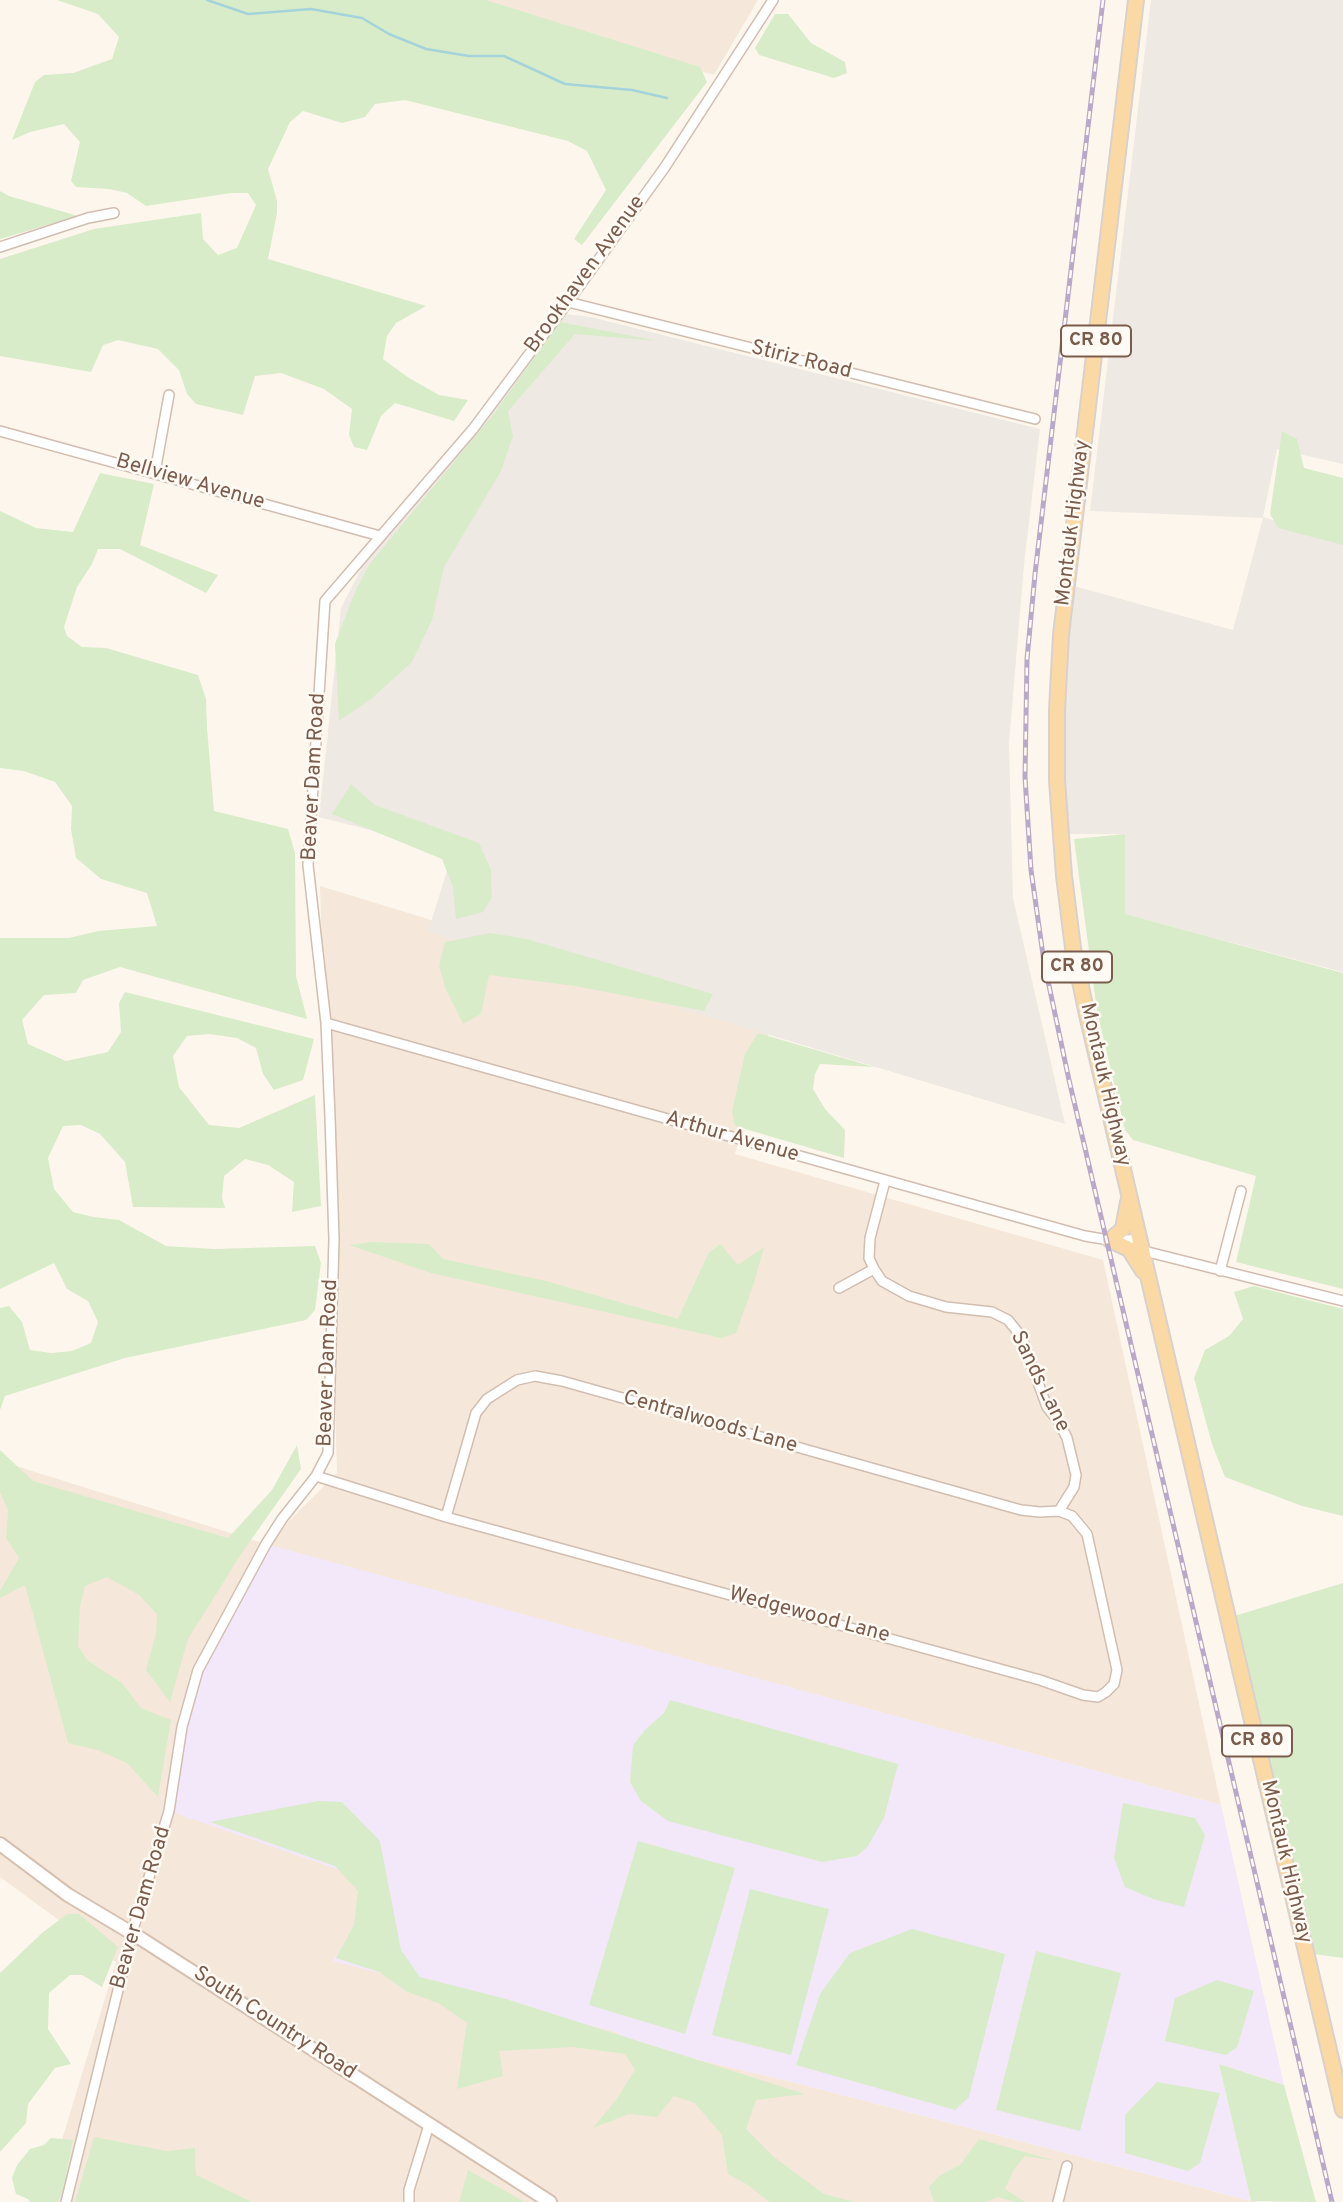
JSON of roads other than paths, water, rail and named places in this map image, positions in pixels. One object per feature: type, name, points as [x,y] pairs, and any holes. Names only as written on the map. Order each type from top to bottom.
[{"type":"main road","name":"Montauk Highway","points":[[1136,0],[1063,613],[1057,729],[1059,824],[1073,948],[1343,2110]]},
{"type":"main road","points":[[1130,1192],[1124,1225],[1121,1232],[1110,1240],[1132,1252],[1153,1291]]},
{"type":"main road","name":"South Country Road","points":[[0,1844],[68,1895],[132,1933],[550,2202]]},
{"type":"street","name":"Brookhaven Avenue","points":[[380,536],[473,429],[568,302],[665,167],[773,0]]},
{"type":"street","points":[[0,247],[88,218],[114,213]]},
{"type":"street","name":"Stiriz Road","points":[[568,302],[1035,419]]},
{"type":"street","points":[[155,472],[169,395]]},
{"type":"street","name":"Bellview Avenue","points":[[0,431],[380,536]]},
{"type":"street","name":"Beaver Dam Road","points":[[66,2202],[132,1933],[169,1811],[182,1727],[198,1670],[266,1544],[316,1476],[328,1453],[334,1239],[326,1023],[308,865],[326,601],[380,536]]},
{"type":"street","name":"Arthur Avenue","points":[[326,1023],[1085,1236],[1142,1245],[1220,1271],[1343,1301]]},
{"type":"street","points":[[839,1288],[874,1269],[869,1258],[870,1238],[885,1181]]},
{"type":"street","points":[[1220,1271],[1241,1191]]},
{"type":"street","name":"Sands Lane","points":[[874,1269],[882,1281],[909,1296],[946,1307],[992,1312],[1008,1320],[1021,1336],[1046,1407],[1059,1422],[1066,1438],[1076,1475],[1069,1498],[1059,1511]]},
{"type":"street","name":"Centralwoods Lane","points":[[446,1517],[476,1413],[487,1399],[501,1388],[517,1380],[535,1376],[562,1381],[1021,1510],[1040,1513],[1059,1511]]},
{"type":"street","name":"Wedgewood Lane","points":[[316,1476],[446,1517],[1097,1697],[1114,1684],[1117,1670],[1087,1534],[1072,1516],[1059,1511]]},
{"type":"street","points":[[409,2202],[409,2190],[429,2125]]},
{"type":"street","points":[[1058,2202],[1067,2166]]},
{"type":"waterway","points":[[207,0],[248,14],[311,9],[362,18],[389,34],[426,49],[469,56],[504,56],[565,84],[632,90],[667,98]]},
{"type":"railway","points":[[1103,0],[1027,659],[1025,777],[1031,870],[1044,962],[1069,1080],[1332,2202]]}]
